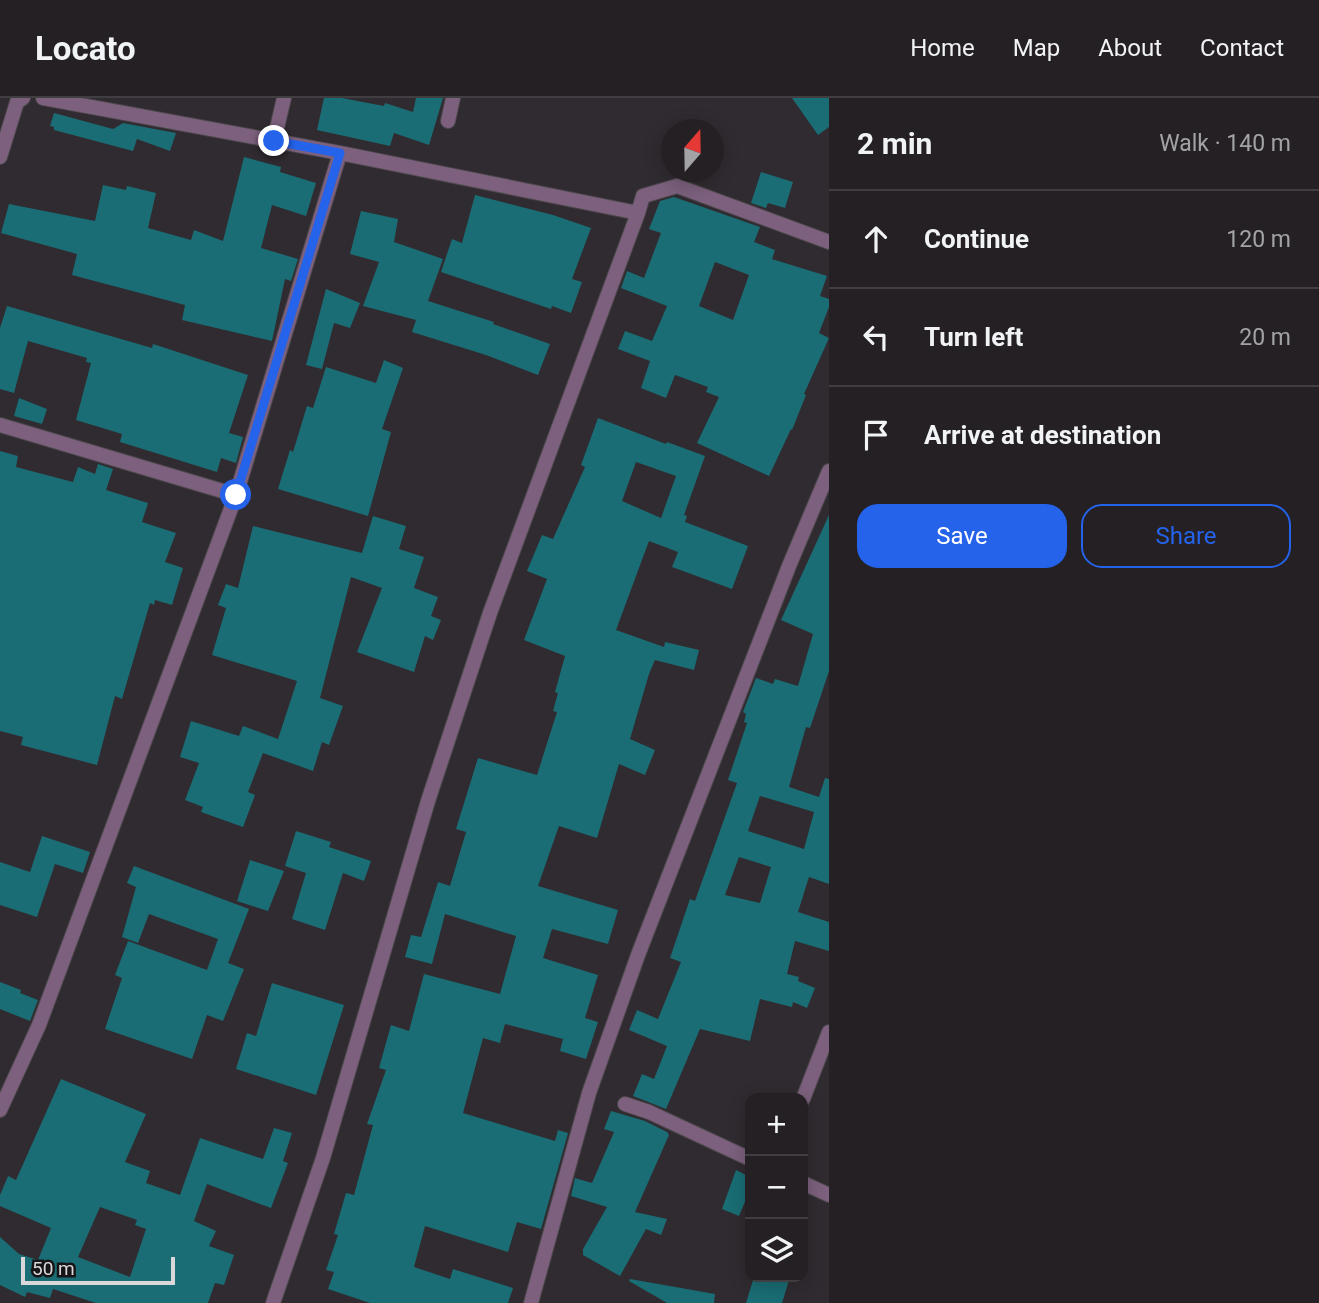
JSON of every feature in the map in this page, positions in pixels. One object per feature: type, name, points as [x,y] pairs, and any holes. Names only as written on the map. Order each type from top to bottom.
[{"type":"street","points":[[0,157],[17,102],[23,98]]},
{"type":"street","points":[[43,98],[86,102],[638,213]]},
{"type":"street","points":[[274,141],[284,98]]},
{"type":"street","points":[[448,121],[453,98]]},
{"type":"street","points":[[0,1110],[39,1025],[236,495],[340,153]]},
{"type":"street","points":[[273,1303],[323,1158],[424,814],[478,650],[643,196],[677,186],[829,242]]},
{"type":"street","points":[[0,425],[236,495]]},
{"type":"street","points":[[531,1303],[589,1093],[633,968],[789,566],[829,471]]},
{"type":"street","points":[[805,1093],[829,1032]]},
{"type":"street","points":[[625,1104],[649,1112],[745,1157]]},
{"type":"street","points":[[808,1185],[829,1195]]},
{"type":"building","points":[[324,98],[342,98],[384,106],[385,103],[413,112],[416,98],[443,98],[429,145],[394,133],[390,146],[317,130]]},
{"type":"building","points":[[792,98],[829,98],[829,127],[818,135]]},
{"type":"building","points":[[54,113],[113,129],[123,123],[176,133],[170,151],[137,139],[133,151],[54,130],[54,127],[50,126]]},
{"type":"building","points":[[244,157],[281,167],[280,172],[316,183],[306,216],[272,205],[261,248],[298,259],[291,281],[285,279],[272,341],[182,320],[185,305],[72,275],[77,254],[1,233],[9,204],[95,221],[103,185],[126,190],[127,186],[156,193],[148,228],[191,240],[194,230],[223,241]]},
{"type":"building","points":[[761,172],[793,182],[785,208],[768,203],[766,208],[751,203]]},
{"type":"building","points":[[475,195],[553,215],[591,228],[572,279],[582,282],[571,313],[552,306],[551,309],[441,272],[452,239],[462,243]]},
{"type":"building","points":[[674,197],[760,227],[754,242],[775,250],[772,259],[827,276],[820,296],[829,299],[829,307],[819,333],[829,338],[804,394],[806,395],[792,430],[769,476],[697,443],[719,397],[706,392],[708,387],[675,375],[666,398],[641,388],[650,361],[618,349],[625,331],[652,341],[667,306],[621,288],[627,271],[644,278],[661,233],[649,229],[660,201]],"holes":[[[715,262],[749,275],[733,320],[699,306]]]},
{"type":"building","points":[[361,211],[398,219],[394,242],[443,259],[428,301],[494,322],[493,324],[550,344],[538,375],[486,355],[412,332],[416,320],[363,306],[379,262],[350,254]]},
{"type":"building","points":[[326,289],[360,303],[350,328],[334,323],[322,369],[306,365]]},
{"type":"building","points":[[7,306],[152,348],[153,344],[248,375],[229,433],[243,437],[236,463],[221,458],[217,472],[120,442],[122,434],[76,420],[91,363],[86,362],[87,358],[28,341],[14,393],[0,389],[0,328]]},
{"type":"building","points":[[384,360],[403,368],[382,429],[391,432],[368,516],[278,489],[307,406],[313,408],[326,367],[376,383]]},
{"type":"building","points":[[19,398],[47,409],[42,424],[14,416]]},
{"type":"building","points":[[598,418],[705,456],[684,515],[687,516],[685,522],[748,546],[732,589],[672,567],[678,552],[649,541],[616,630],[664,647],[665,642],[699,650],[694,670],[655,660],[630,739],[655,750],[645,775],[619,764],[597,838],[559,826],[538,886],[618,910],[608,944],[552,929],[543,958],[598,975],[585,1018],[598,1022],[586,1059],[560,1051],[563,1039],[505,1024],[500,1043],[483,1038],[463,1113],[555,1141],[558,1130],[568,1133],[541,1229],[517,1222],[508,1252],[425,1226],[414,1267],[450,1279],[453,1269],[513,1288],[508,1303],[370,1303],[328,1289],[334,1272],[326,1270],[338,1235],[334,1234],[346,1193],[354,1195],[373,1125],[367,1124],[386,1070],[379,1068],[391,1025],[409,1031],[424,974],[500,994],[516,936],[445,914],[432,964],[405,957],[411,935],[421,937],[438,882],[450,886],[466,832],[456,829],[478,758],[537,775],[557,712],[553,711],[558,693],[555,692],[565,656],[524,640],[547,579],[527,571],[542,535],[553,539],[585,467],[581,465]],"holes":[[[636,462],[676,476],[661,518],[622,501]]]},
{"type":"building","points":[[0,451],[18,456],[16,467],[73,482],[78,467],[95,474],[98,464],[113,469],[106,490],[148,503],[142,522],[176,533],[165,562],[183,568],[172,605],[155,600],[154,605],[150,603],[122,699],[115,696],[97,765],[21,745],[23,737],[0,731]]},
{"type":"building","points":[[829,515],[829,671],[810,728],[806,727],[789,787],[819,797],[825,778],[829,779],[829,884],[809,877],[798,912],[829,922],[829,951],[795,941],[787,974],[799,977],[798,981],[815,988],[807,1008],[793,1002],[792,1007],[760,999],[750,1041],[700,1029],[666,1109],[633,1096],[642,1074],[654,1079],[667,1046],[629,1030],[637,1010],[658,1019],[681,962],[670,958],[690,899],[695,901],[737,783],[728,780],[747,723],[744,722],[746,714],[743,712],[756,678],[773,684],[775,679],[798,686],[813,634],[781,620]],"holes":[[[760,796],[814,812],[804,849],[748,831]],[[739,857],[771,867],[760,903],[725,895]]]},
{"type":"building","points":[[373,516],[406,526],[399,549],[424,557],[414,588],[438,597],[431,616],[441,620],[433,640],[425,636],[414,672],[357,652],[382,588],[351,577],[320,698],[343,706],[329,745],[322,742],[313,771],[263,753],[248,792],[255,795],[243,827],[201,812],[203,807],[185,800],[199,763],[180,757],[191,721],[239,736],[243,726],[278,739],[297,681],[212,655],[226,608],[218,605],[226,584],[238,588],[253,526],[362,553]]},
{"type":"building","points":[[296,831],[331,842],[329,847],[371,861],[364,881],[343,873],[325,930],[292,919],[306,873],[285,866]]},
{"type":"building","points":[[42,836],[90,852],[83,873],[55,864],[37,917],[0,905],[0,862],[30,872]]},
{"type":"building","points":[[250,860],[284,871],[268,911],[237,901]]},
{"type":"building","points":[[134,866],[249,909],[228,963],[244,969],[223,1021],[207,1015],[192,1059],[105,1029],[122,978],[115,975],[128,941],[207,970],[218,939],[149,914],[138,943],[122,937],[136,887],[127,883]]},
{"type":"building","points":[[0,982],[38,1000],[30,1021],[0,1009]]},
{"type":"building","points":[[272,983],[344,1005],[316,1095],[236,1069],[247,1033],[256,1036]]},
{"type":"building","points":[[61,1079],[146,1114],[125,1162],[150,1171],[146,1183],[180,1195],[200,1138],[263,1159],[274,1128],[292,1133],[283,1161],[288,1163],[271,1208],[207,1184],[194,1221],[216,1231],[209,1246],[234,1255],[224,1285],[215,1283],[208,1303],[96,1303],[53,1289],[50,1298],[27,1292],[25,1297],[0,1285],[0,1237],[19,1254],[38,1260],[51,1228],[0,1206],[0,1195],[8,1176],[16,1180]],"holes":[[[100,1207],[137,1220],[135,1225],[146,1229],[130,1277],[78,1257]]]},
{"type":"building","points":[[611,1111],[645,1121],[669,1135],[635,1212],[667,1219],[661,1235],[646,1229],[620,1276],[583,1255],[583,1249],[607,1207],[571,1196],[575,1178],[592,1183],[614,1132],[604,1129]]},
{"type":"building","points":[[736,1170],[745,1174],[745,1202],[739,1216],[722,1209]]},
{"type":"building","points":[[630,1279],[715,1294],[714,1303],[667,1303],[629,1281]]},
{"type":"building","points":[[752,1282],[788,1282],[782,1303],[746,1303]]},
{"type":"route","points":[[236,495],[340,153],[274,141]]}]
